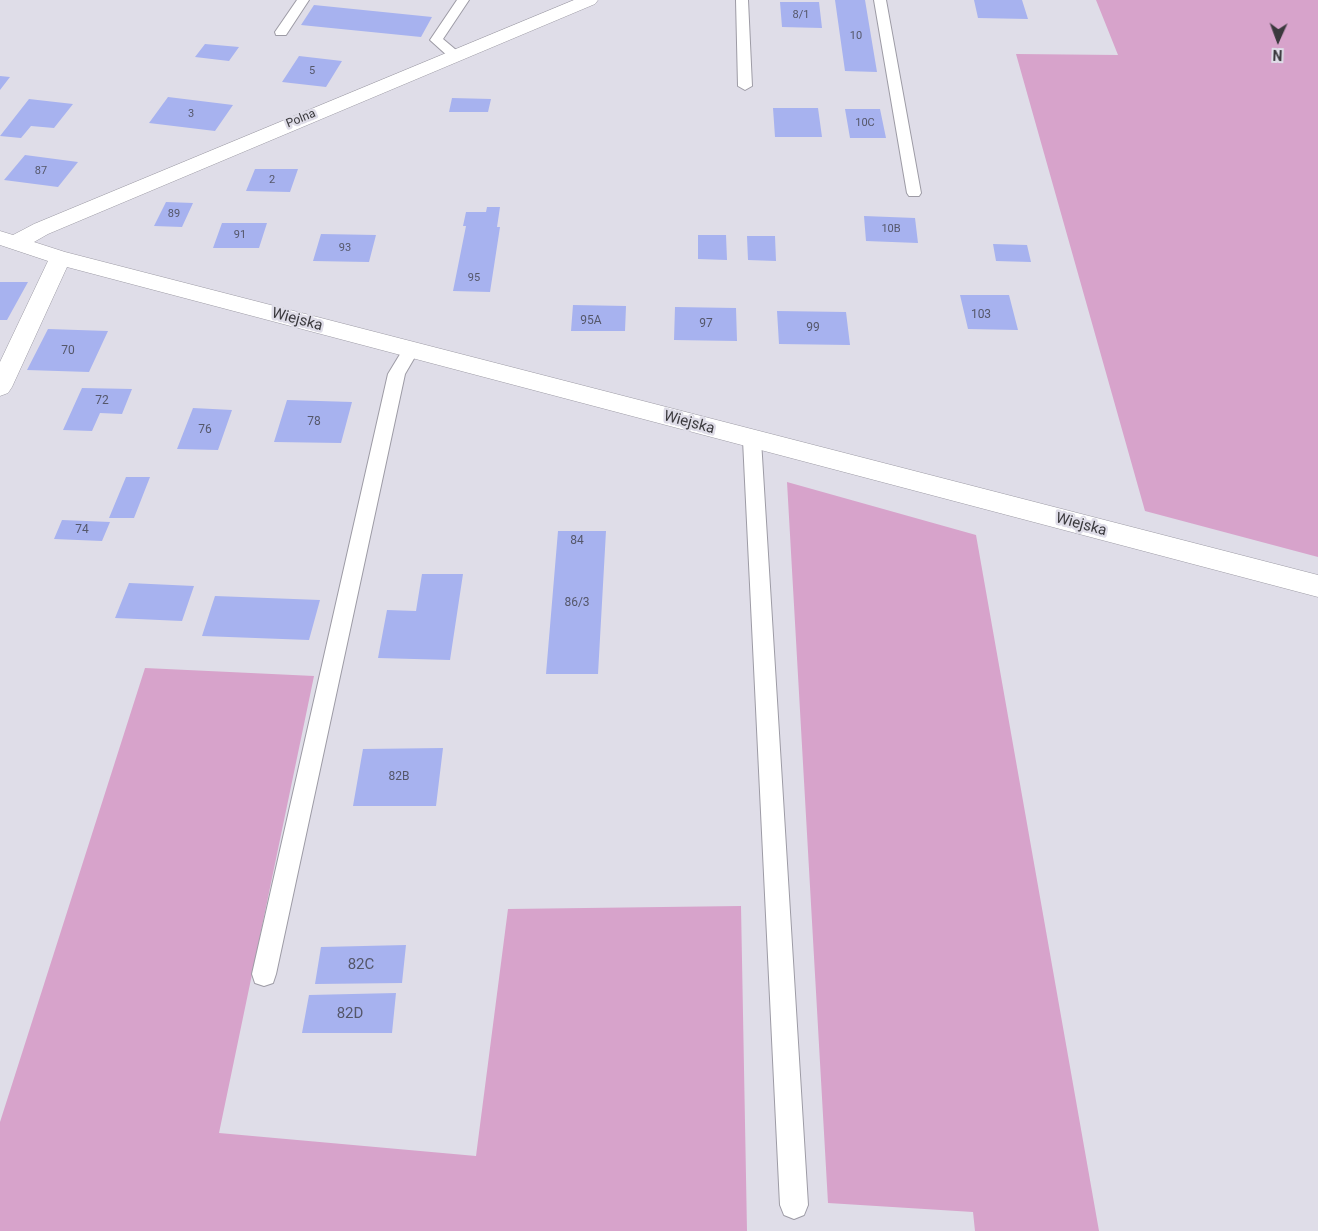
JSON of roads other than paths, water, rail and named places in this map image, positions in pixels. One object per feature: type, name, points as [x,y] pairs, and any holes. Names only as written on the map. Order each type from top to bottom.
[{"type":"street","name":"Polna","points":[[7,240],[41,229],[589,0]]},
{"type":"street","name":"Wiejska","points":[[7,240],[60,258],[752,440],[1318,586]]},
{"type":"street","points":[[0,387],[60,258]]},
{"type":"lane","points":[[281,32],[303,0]]},
{"type":"lane","points":[[455,56],[436,40],[463,0]]},
{"type":"lane","points":[[742,0],[745,86]]},
{"type":"lane","points":[[880,0],[914,193]]},
{"type":"lane","points":[[264,974],[397,374],[412,350]]},
{"type":"lane","points":[[752,440],[794,1205]]}]
